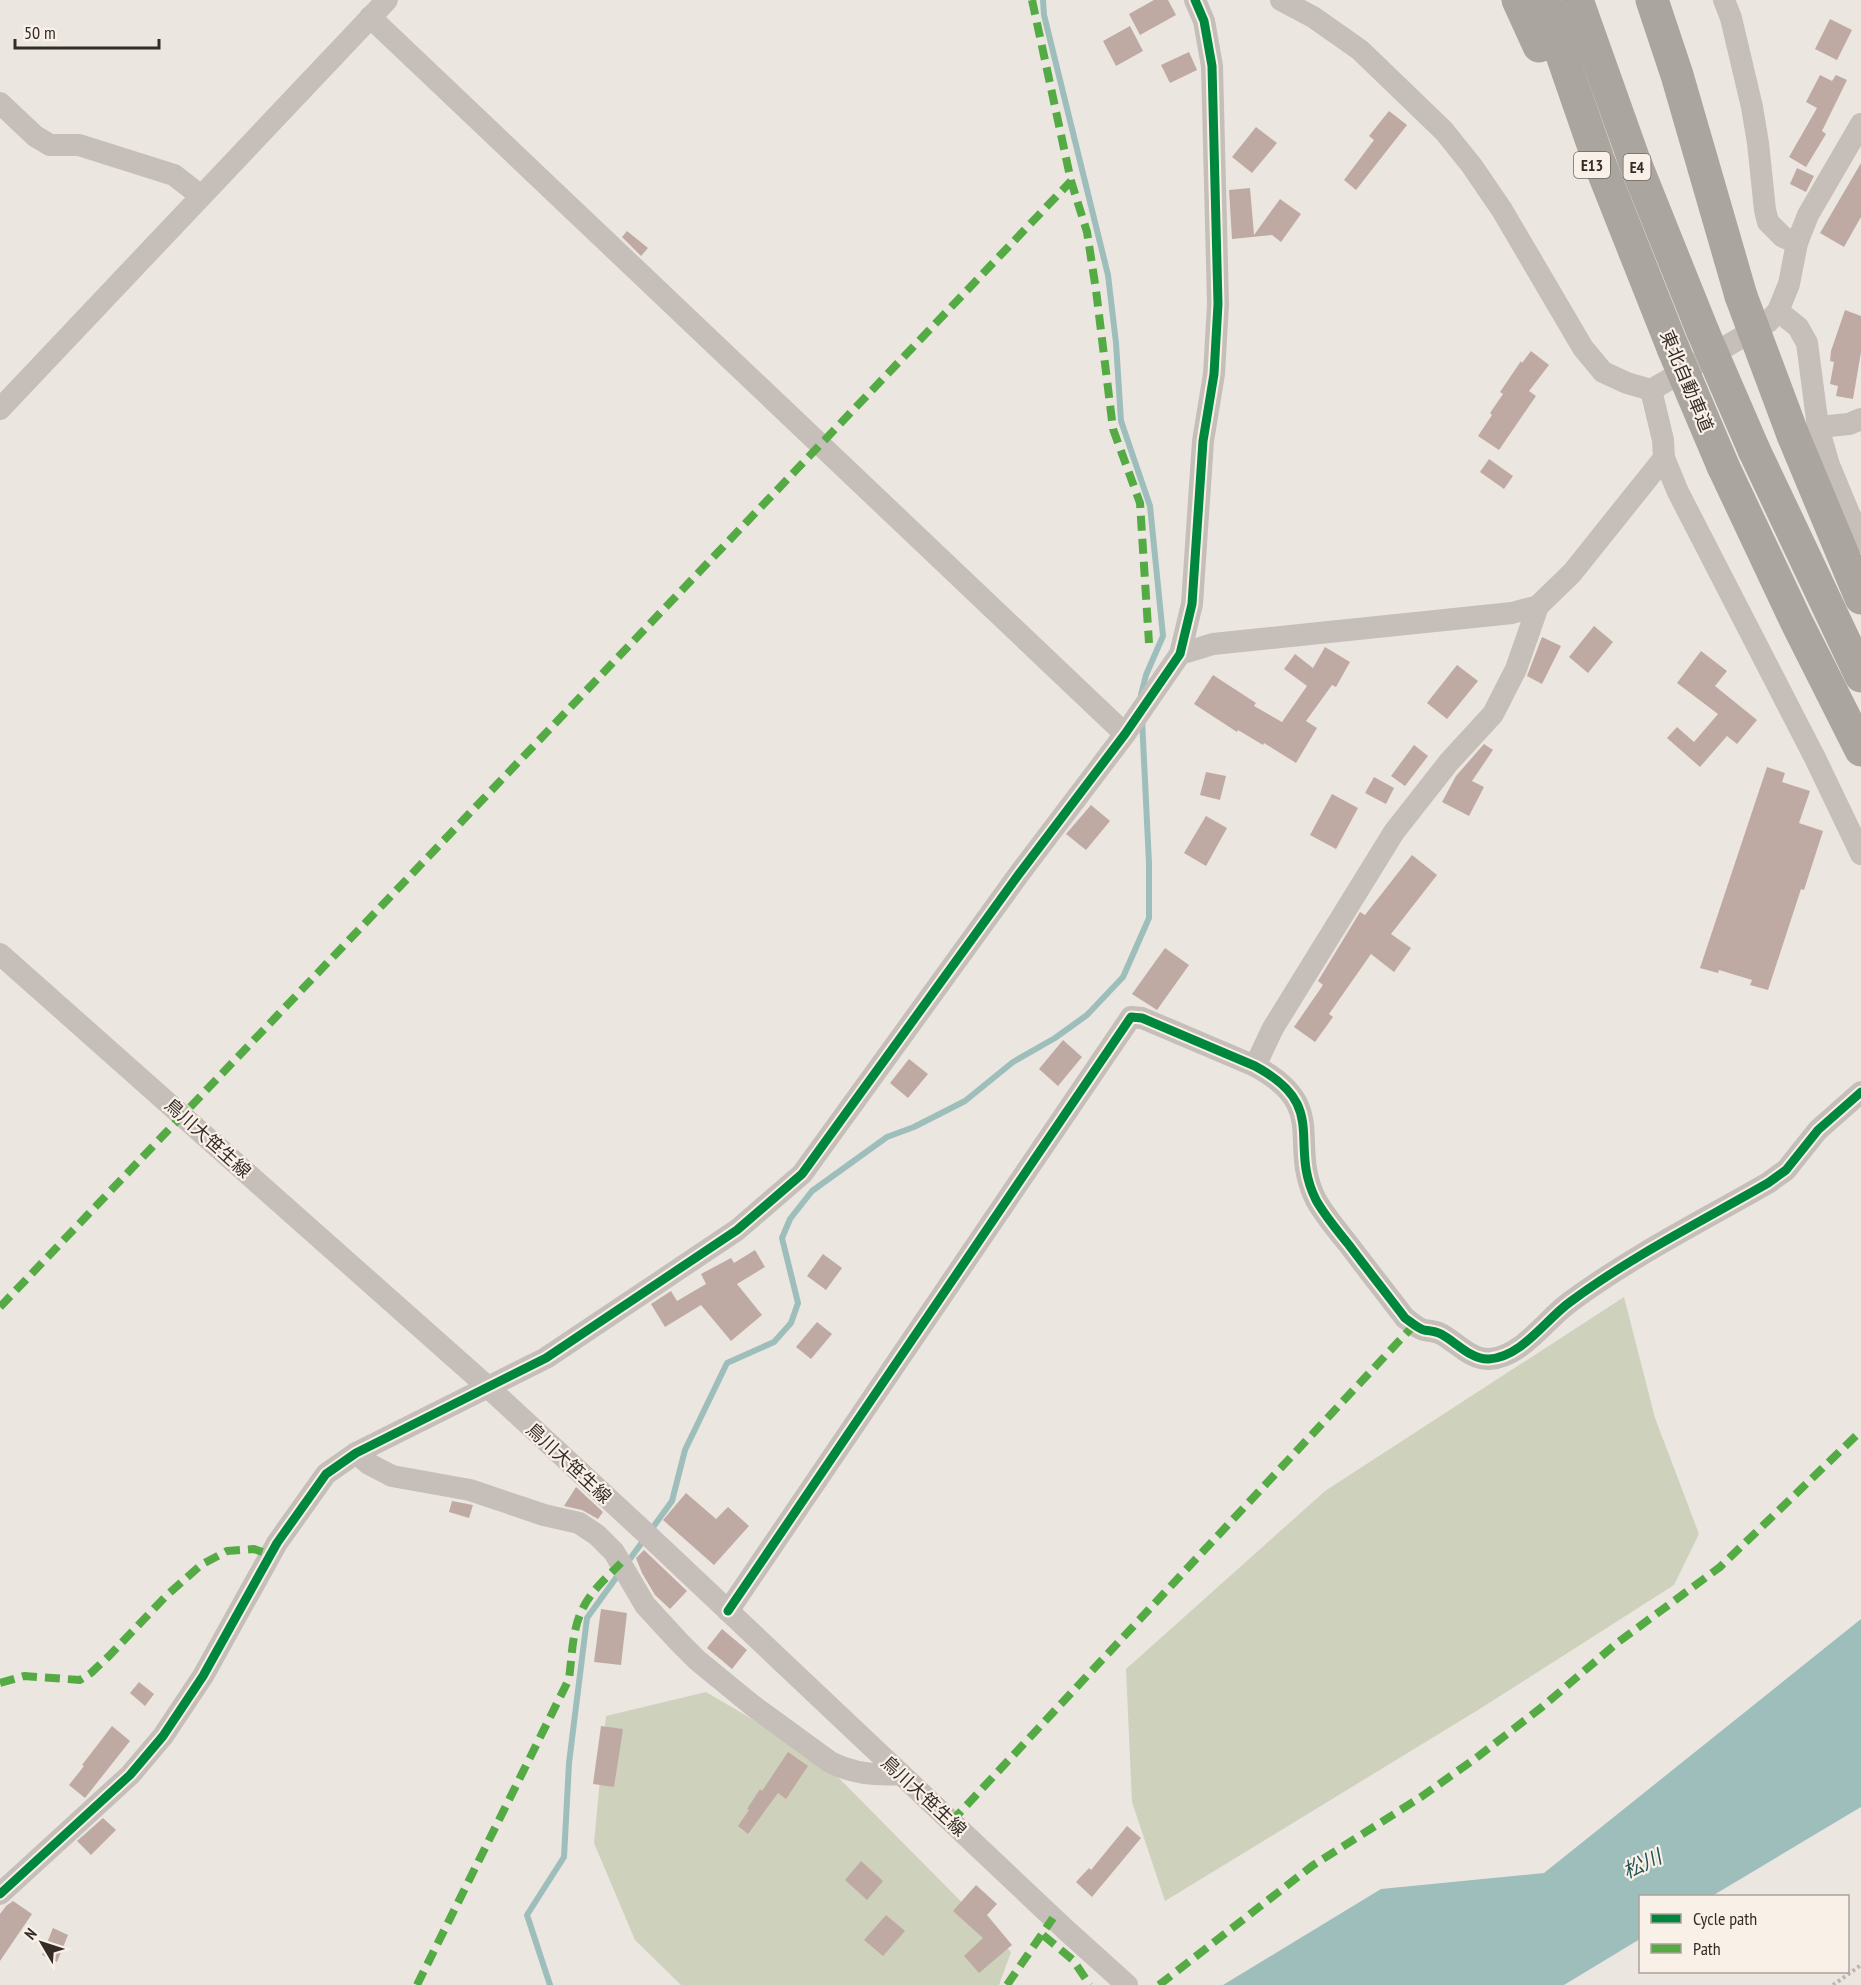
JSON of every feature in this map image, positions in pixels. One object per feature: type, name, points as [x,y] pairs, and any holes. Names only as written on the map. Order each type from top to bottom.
[{"type":"highway","name":"E13","points":[[1518,0],[1669,339]]},
{"type":"highway","name":"東北自動車道","points":[[1543,0],[1598,159],[1669,339],[1723,466],[1797,623],[1861,750]]},
{"type":"highway","name":"東北自動車道","points":[[1577,0],[1634,160],[1703,332],[1754,450],[1861,676]]},
{"type":"highway","points":[[1652,0],[1677,75],[1741,296],[1806,431],[1861,598]]},
{"type":"street","points":[[0,409],[387,0]]},
{"type":"street","points":[[0,1894],[130,1775],[163,1736],[203,1676],[278,1543],[326,1474],[356,1453],[489,1389],[546,1358],[737,1230],[802,1174],[1012,884],[1147,705],[1180,654],[1192,604],[1203,441],[1214,374],[1218,304],[1212,66],[1204,21],[1195,0]]},
{"type":"street","points":[[1281,0],[1313,17],[1360,50],[1444,131],[1472,166],[1502,210],[1583,348],[1603,372],[1651,390],[1768,322],[1778,311],[1789,284],[1797,243],[1808,215],[1861,124]]},
{"type":"street","points":[[1724,0],[1731,18],[1752,107],[1768,222],[1784,237],[1797,243]]},
{"type":"street","points":[[370,17],[1129,729]]},
{"type":"street","points":[[0,103],[35,136],[50,145],[80,145],[174,175],[201,196]]},
{"type":"street","points":[[1778,311],[1798,327],[1807,344],[1806,431],[1830,465],[1861,542]]},
{"type":"street","points":[[1651,390],[1663,440],[1664,458],[1678,492],[1815,758],[1861,854]]},
{"type":"street","points":[[1806,431],[1849,424],[1861,419]]},
{"type":"street","points":[[1254,1066],[1274,1028],[1394,832],[1449,762],[1493,714],[1516,669],[1538,606],[1572,573],[1664,458]]},
{"type":"street","points":[[1180,654],[1213,644],[1512,613],[1538,606]]},
{"type":"street","name":"鳥川大笹生線","points":[[0,954],[489,1389],[1127,1985]]},
{"type":"street","points":[[728,1611],[1131,1017],[1142,1018],[1254,1066],[1270,1074],[1294,1096],[1300,1106],[1304,1125],[1309,1181],[1316,1200],[1328,1218],[1405,1318],[1417,1327],[1445,1336],[1474,1356],[1488,1359],[1518,1348],[1568,1303],[1624,1265],[1768,1183],[1785,1170],[1818,1130],[1861,1092]]},
{"type":"street","points":[[356,1453],[369,1464],[392,1476],[470,1490],[544,1515],[579,1523],[597,1535],[614,1552],[645,1605],[679,1642],[697,1660],[752,1705],[830,1762],[844,1769],[877,1776],[901,1774]]},
{"type":"path","points":[[1833,1985],[1861,1965]]},
{"type":"green space","points":[[1624,1297],[1655,1418],[1699,1534],[1674,1585],[1478,1710],[1165,1901],[1132,1802],[1126,1669],[1325,1491]]},
{"type":"green space","points":[[706,1692],[820,1759],[1011,1952],[999,1985],[681,1985],[635,1940],[594,1843],[606,1716]]},
{"type":"water","name":"松川","points":[[1861,1619],[1861,1807],[1714,1895],[1639,1895],[1639,1940],[1564,1985],[1223,1985],[1381,1889],[1544,1873]]},
{"type":"building","points":[[1154,0],[1168,0],[1176,15],[1140,35],[1129,14]]},
{"type":"building","points":[[1830,19],[1852,30],[1837,60],[1815,49]]},
{"type":"building","points":[[1130,26],[1143,51],[1116,66],[1103,41]]},
{"type":"building","points":[[1189,52],[1197,70],[1170,83],[1161,65]]},
{"type":"building","points":[[1820,75],[1832,81],[1836,75],[1847,80],[1822,131],[1826,134],[1806,167],[1789,157],[1817,108],[1806,102]]},
{"type":"building","points":[[1389,111],[1407,125],[1356,190],[1344,180],[1374,140],[1369,136]]},
{"type":"building","points":[[1256,127],[1277,143],[1252,173],[1232,157]]},
{"type":"building","points":[[1861,163],[1861,217],[1844,247],[1820,233]]},
{"type":"building","points":[[1797,168],[1814,176],[1806,192],[1790,184]]},
{"type":"building","points":[[1250,188],[1254,235],[1280,199],[1301,214],[1281,242],[1272,235],[1232,239],[1229,190]]},
{"type":"building","points":[[627,231],[648,248],[641,256],[622,237]]},
{"type":"building","points":[[1845,310],[1861,316],[1861,352],[1853,399],[1836,396],[1838,386],[1830,384],[1834,362],[1830,361],[1831,351]]},
{"type":"building","points":[[1531,351],[1549,365],[1529,391],[1536,396],[1499,450],[1478,436],[1503,394],[1500,392],[1521,361],[1522,363]]},
{"type":"building","points":[[1489,459],[1513,476],[1504,489],[1480,472]]},
{"type":"building","points":[[1594,626],[1613,642],[1588,673],[1569,657]]},
{"type":"building","points":[[1542,637],[1561,646],[1542,684],[1527,676]]},
{"type":"building","points":[[1325,647],[1350,662],[1336,687],[1332,685],[1306,721],[1317,728],[1296,763],[1264,743],[1263,745],[1238,730],[1237,732],[1194,704],[1213,675],[1256,703],[1254,706],[1282,722],[1307,686],[1284,669],[1295,654],[1313,668]]},
{"type":"building","points":[[1701,651],[1727,671],[1715,686],[1757,720],[1737,744],[1727,736],[1700,767],[1667,738],[1677,727],[1694,742],[1718,714],[1677,683]]},
{"type":"building","points":[[1457,665],[1478,681],[1447,719],[1427,703]]},
{"type":"building","points":[[1484,744],[1493,750],[1472,781],[1484,787],[1469,816],[1442,802],[1456,776]]},
{"type":"building","points":[[1414,745],[1428,756],[1405,786],[1391,776]]},
{"type":"building","points":[[1767,767],[1785,773],[1782,782],[1810,791],[1799,823],[1823,831],[1804,890],[1801,889],[1768,990],[1750,985],[1752,980],[1719,970],[1718,973],[1700,968]]},
{"type":"building","points":[[1206,772],[1226,776],[1220,800],[1200,795]]},
{"type":"building","points":[[1374,777],[1394,788],[1386,804],[1365,793]]},
{"type":"building","points":[[1332,794],[1358,808],[1336,849],[1310,835]]},
{"type":"building","points":[[1091,805],[1110,821],[1086,850],[1066,834]]},
{"type":"building","points":[[1206,816],[1227,828],[1206,866],[1184,853]]},
{"type":"building","points":[[1412,855],[1437,875],[1391,934],[1411,948],[1394,972],[1371,954],[1329,1014],[1333,1017],[1315,1042],[1294,1027],[1323,985],[1318,981],[1360,912],[1365,915]]},
{"type":"building","points":[[1165,948],[1189,965],[1157,1010],[1132,994]]},
{"type":"building","points":[[1063,1040],[1082,1057],[1058,1086],[1039,1069]]},
{"type":"building","points":[[909,1059],[928,1074],[908,1098],[890,1083]]},
{"type":"building","points":[[755,1250],[765,1267],[737,1284],[762,1315],[731,1341],[701,1305],[665,1327],[651,1304],[671,1291],[677,1301],[706,1284],[701,1274],[731,1258],[734,1263]]},
{"type":"building","points":[[823,1254],[842,1268],[826,1290],[807,1276]]},
{"type":"building","points":[[817,1322],[832,1334],[811,1359],[796,1347]]},
{"type":"building","points":[[576,1487],[603,1512],[598,1519],[582,1510],[564,1506]]},
{"type":"building","points":[[686,1493],[716,1519],[728,1507],[749,1526],[714,1565],[663,1520]]},
{"type":"building","points":[[452,1501],[473,1505],[469,1518],[449,1512]]},
{"type":"building","points":[[644,1550],[687,1591],[670,1609],[655,1595],[642,1573],[636,1558]]},
{"type":"building","points":[[601,1609],[627,1613],[621,1665],[594,1662]]},
{"type":"building","points":[[722,1629],[747,1650],[732,1669],[707,1648]]},
{"type":"building","points":[[139,1682],[154,1694],[145,1706],[130,1693]]},
{"type":"building","points":[[112,1726],[130,1741],[85,1798],[69,1785]]},
{"type":"building","points":[[601,1726],[623,1729],[614,1787],[593,1784]]},
{"type":"building","points":[[788,1752],[808,1766],[786,1799],[778,1793],[748,1834],[738,1826],[760,1789],[762,1791]]},
{"type":"building","points":[[103,1818],[116,1830],[91,1855],[77,1841]]},
{"type":"building","points":[[1127,1826],[1141,1838],[1092,1897],[1076,1882],[1089,1868],[1091,1870]]},
{"type":"building","points":[[861,1861],[883,1881],[867,1900],[845,1880]]},
{"type":"building","points":[[976,1885],[997,1904],[987,1915],[1012,1945],[979,1973],[964,1956],[983,1938],[953,1911]]},
{"type":"building","points":[[13,1901],[32,1914],[0,1961],[0,1914]]},
{"type":"building","points":[[886,1915],[905,1931],[883,1956],[864,1940]]},
{"type":"building","points":[[53,1928],[68,1935],[57,1962],[42,1955]]},
{"type":"waterway","points":[[1043,0],[1044,15],[1108,275],[1116,343],[1121,421],[1150,506],[1163,636],[1146,675],[1141,695]]},
{"type":"waterway","points":[[627,1563],[672,1501],[685,1450],[727,1363],[774,1342],[791,1323],[798,1303],[782,1238],[790,1219],[812,1191],[887,1137],[914,1127],[965,1101],[1013,1062],[1055,1038],[1087,1015],[1123,977],[1149,918],[1149,863],[1142,719]]},
{"type":"waterway","points":[[550,1985],[527,1915],[564,1857],[569,1763],[587,1618],[621,1571]]},
{"type":"marked path","points":[[1032,0],[1071,181],[1087,232],[1113,429],[1140,503],[1149,643]]},
{"type":"marked path","points":[[0,1307],[1071,181]]},
{"type":"marked path","points":[[951,1822],[1414,1325]]},
{"type":"marked path","points":[[1159,1985],[1312,1866],[1421,1797],[1476,1758],[1542,1707],[1617,1643],[1720,1567],[1861,1431]]},
{"type":"marked path","points":[[0,1683],[24,1676],[80,1680],[109,1656],[167,1595],[201,1565],[227,1551],[254,1549],[271,1555]]},
{"type":"marked path","points":[[417,1985],[569,1679],[574,1635],[585,1603],[621,1563]]},
{"type":"marked path","points":[[1007,1985],[1053,1918]]},
{"type":"marked path","points":[[1043,1935],[1073,1960],[1090,1985]]},
{"type":"cycle path","points":[[0,1894],[130,1775],[163,1736],[203,1676],[277,1543],[326,1474],[356,1453],[546,1358],[737,1230],[802,1174],[1019,874],[1125,734],[1180,654],[1192,604],[1203,441],[1214,374],[1218,304],[1212,66],[1204,21],[1195,0]]},
{"type":"cycle path","points":[[728,1611],[1131,1017],[1142,1018],[1255,1066],[1278,1081],[1293,1096],[1300,1111],[1308,1179],[1316,1200],[1327,1217],[1405,1318],[1421,1329],[1441,1334],[1470,1354],[1482,1359],[1501,1357],[1512,1352],[1523,1345],[1570,1302],[1594,1285],[1642,1254],[1768,1183],[1786,1170],[1818,1130],[1861,1092]]}]
